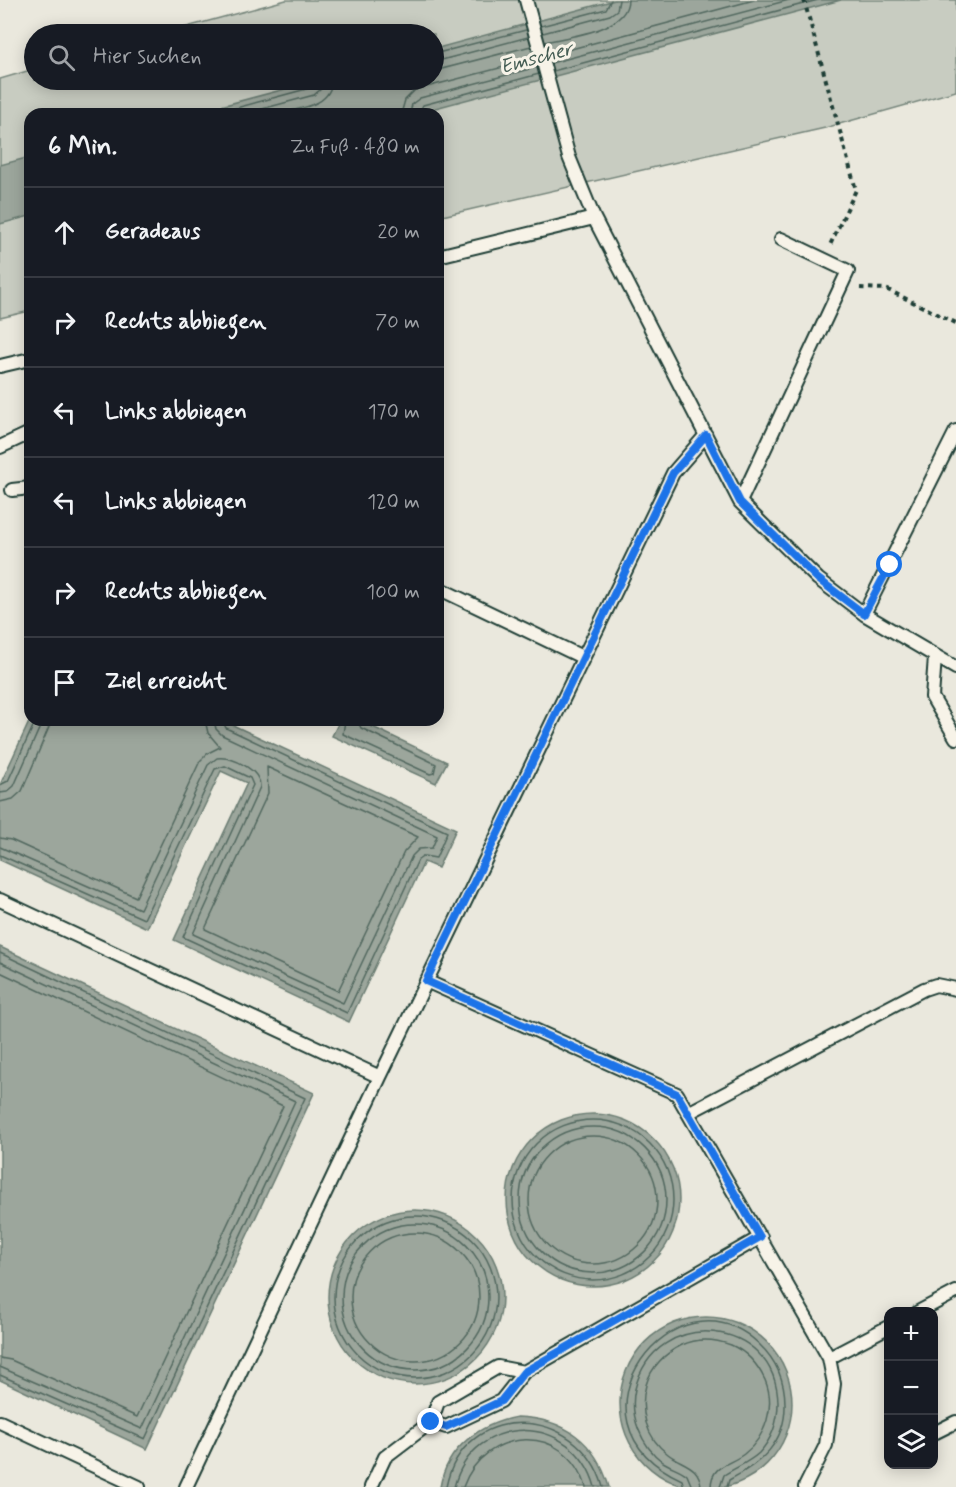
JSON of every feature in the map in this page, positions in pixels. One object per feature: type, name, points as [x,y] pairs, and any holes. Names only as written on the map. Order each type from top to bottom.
[{"type":"lane","points":[[526,0],[569,157],[594,218],[740,502],[818,579],[864,614],[956,668]]},
{"type":"lane","points":[[444,255],[594,218]]},
{"type":"lane","points":[[740,502],[849,270],[781,239]]},
{"type":"lane","points":[[0,366],[24,360]]},
{"type":"lane","points":[[864,614],[956,431]]},
{"type":"lane","points":[[186,1487],[582,657],[673,473],[706,435]]},
{"type":"lane","points":[[0,447],[24,436]]},
{"type":"lane","points":[[12,489],[24,488]]},
{"type":"lane","points":[[444,591],[582,657]]},
{"type":"lane","points":[[935,657],[932,697],[956,738]]},
{"type":"lane","points":[[0,900],[380,1077]]},
{"type":"lane","points":[[426,981],[677,1094],[829,1358],[834,1384],[826,1445],[805,1487]]},
{"type":"lane","points":[[688,1113],[924,989],[936,986],[956,989]]},
{"type":"lane","points":[[431,1422],[446,1427],[501,1401],[524,1372],[760,1237]]},
{"type":"lane","points":[[926,1307],[956,1292]]},
{"type":"lane","points":[[829,1358],[884,1329]]},
{"type":"lane","points":[[371,1487],[385,1457],[431,1422],[438,1402],[498,1368],[524,1372]]},
{"type":"lane","points":[[0,1422],[139,1487]]},
{"type":"lane","points":[[938,1431],[956,1422]]},
{"type":"path","points":[[804,0],[856,190],[824,259]]},
{"type":"path","points":[[841,286],[886,289],[956,323]]},
{"type":"shaded area","points":[[286,0],[956,0],[956,91],[825,128],[444,216],[444,108],[24,108],[24,312],[0,318],[0,79],[24,72],[24,90],[444,90],[444,24],[198,24]]},
{"type":"water","name":"Emscher","points":[[615,0],[841,0],[436,108],[214,108],[281,90],[444,90],[444,46]]},
{"type":"water","points":[[24,159],[24,218],[0,224],[0,165]]},
{"type":"water","points":[[27,726],[235,726],[456,829],[438,868],[424,862],[349,1022],[174,940],[247,783],[221,771],[147,928],[0,860],[0,785]]},
{"type":"water","points":[[337,726],[371,726],[447,762],[436,783],[332,736]]},
{"type":"water","points":[[0,947],[314,1093],[147,1449],[0,1380]]},
{"type":"water","points":[[593,1114],[610,1115],[626,1120],[641,1128],[654,1139],[665,1152],[673,1167],[678,1183],[678,1217],[673,1233],[665,1248],[654,1261],[641,1272],[626,1280],[610,1285],[593,1286],[576,1285],[560,1280],[545,1272],[532,1261],[521,1248],[513,1233],[508,1217],[507,1200],[508,1183],[513,1167],[521,1152],[532,1139],[545,1128],[560,1120],[576,1115]]},
{"type":"water","points":[[415,1210],[448,1217],[463,1225],[476,1236],[487,1249],[495,1264],[502,1297],[495,1330],[487,1345],[476,1358],[463,1369],[448,1377],[415,1384],[382,1377],[367,1369],[354,1358],[343,1345],[335,1330],[328,1297],[335,1264],[343,1249],[354,1236],[367,1225],[382,1217]]},
{"type":"water","points":[[706,1317],[723,1319],[754,1332],[767,1342],[777,1355],[790,1386],[792,1403],[790,1420],[777,1451],[767,1464],[754,1474],[723,1487],[689,1487],[658,1474],[645,1464],[635,1451],[622,1420],[620,1403],[622,1386],[635,1355],[645,1342],[658,1332],[689,1319]]},
{"type":"water","points":[[517,1417],[549,1422],[576,1435],[596,1457],[609,1487],[440,1487],[450,1460],[467,1440],[490,1425]]},
{"type":"route","points":[[431,1422],[446,1427],[501,1401],[524,1372],[760,1237],[677,1094],[426,981],[673,473],[706,435],[740,502],[818,579],[864,614],[890,565]]}]
